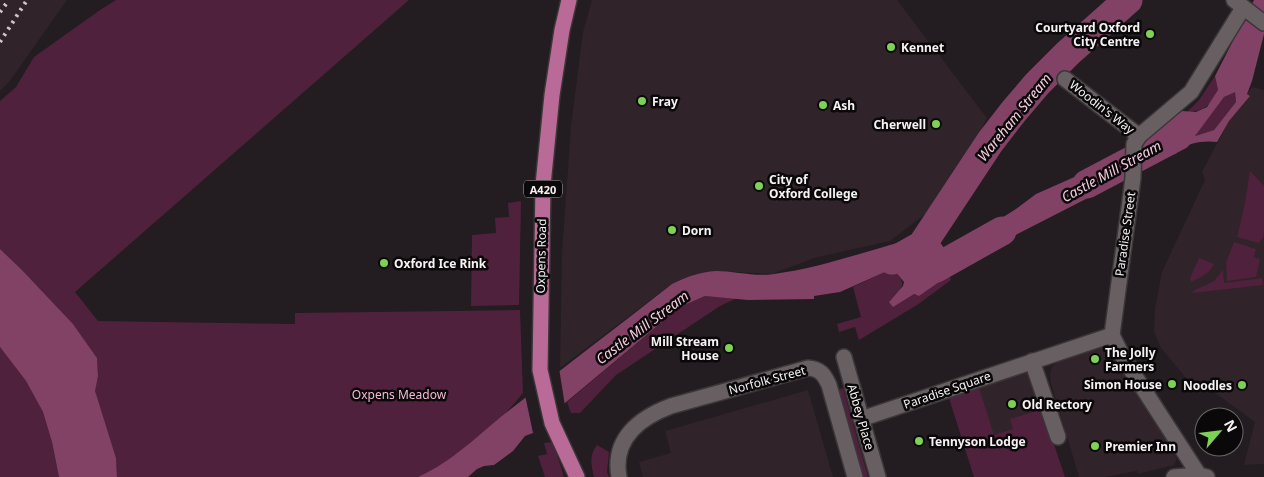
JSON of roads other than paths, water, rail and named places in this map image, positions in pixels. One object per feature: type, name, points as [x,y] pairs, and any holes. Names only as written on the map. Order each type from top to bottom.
[{"type":"main road","name":"Oxpens Road","points":[[569,0],[553,87],[543,185],[540,361],[542,380],[552,423],[578,477]]},
{"type":"street","points":[[1136,140],[1191,92],[1241,6],[1264,23]]},
{"type":"street","name":"Woodin's Way","points":[[1065,79],[1136,140]]},
{"type":"street","name":"Paradise Street","points":[[1112,335],[1133,178],[1136,140]]},
{"type":"street","points":[[1112,335],[1124,359],[1203,476]]},
{"type":"street","name":"Paradise Square","points":[[861,420],[1112,335]]},
{"type":"street","name":"Abbey Place","points":[[844,357],[878,477]]},
{"type":"street","points":[[1032,362],[1058,437]]},
{"type":"street","name":"Norfolk Street","points":[[619,477],[617,468],[620,447],[626,436],[639,422],[656,412],[671,406],[808,368],[818,369],[826,377],[855,477]]},
{"type":"street","points":[[1174,477],[1203,476]]},
{"type":"water","points":[[1254,0],[1264,0],[1264,34],[1247,94],[1250,96],[1229,121],[1217,142],[1191,144],[1177,150],[1177,153],[1143,168],[1144,137],[1182,111],[1196,112],[1207,107],[1218,90],[1215,76]],"holes":[[[1235,92],[1236,102],[1214,130],[1195,136],[1224,97]]]},
{"type":"water","points":[[1120,153],[1121,181],[992,247],[968,263],[968,239],[1036,194],[1097,167]]},
{"type":"water","points":[[904,241],[939,241],[947,252],[957,247],[955,271],[919,296],[914,294],[893,307],[889,302],[903,286],[904,282],[895,271],[885,272],[840,292],[814,296],[814,299],[748,300],[705,296],[680,307],[565,403],[533,433],[525,436],[513,451],[494,465],[477,469],[468,477],[418,477],[442,464],[464,448],[507,412],[672,284],[693,275],[716,271],[759,275],[807,268]]},
{"type":"water","points":[[0,249],[73,324],[97,358],[98,376],[95,391],[116,458],[117,477],[59,477],[52,442],[43,412],[26,381],[0,347]]},
{"type":"waterway","name":"Wareham Stream","points":[[892,260],[922,245],[990,142],[1014,111],[1037,84],[1068,53],[1128,0]]},
{"type":"waterway","name":"Castle Mill Stream","points":[[1087,184],[1178,136]]},
{"type":"waterway","name":"Castle Mill Stream","points":[[921,265],[936,268],[1002,231]]},
{"type":"railway","points":[[0,12],[9,0]]},
{"type":"railway","points":[[0,42],[27,0]]},
{"type":"place","name":"Courtyard Oxford City Centre","points":[[1150,34]]},
{"type":"place","name":"Kennet","points":[[891,47]]},
{"type":"place","name":"Fray","points":[[642,101]]},
{"type":"place","name":"Ash","points":[[823,105]]},
{"type":"place","name":"Cherwell","points":[[936,124]]},
{"type":"place","name":"City of Oxford College","points":[[759,186]]},
{"type":"place","name":"Dorn","points":[[672,230]]},
{"type":"place","name":"Oxford Ice Rink","points":[[384,263]]},
{"type":"place","name":"Mill Stream House","points":[[729,348]]},
{"type":"place","name":"The Jolly Farmers","points":[[1095,359]]},
{"type":"place","name":"Simon House","points":[[1172,384]]},
{"type":"place","name":"Noodles","points":[[1242,385]]},
{"type":"place","name":"Old Rectory","points":[[1012,404]]},
{"type":"place","name":"Tennyson Lodge","points":[[919,441]]},
{"type":"place","name":"Premier Inn","points":[[1095,446]]},
{"type":"park label","name":"Oxpens Meadow","points":[[399,394]]}]
